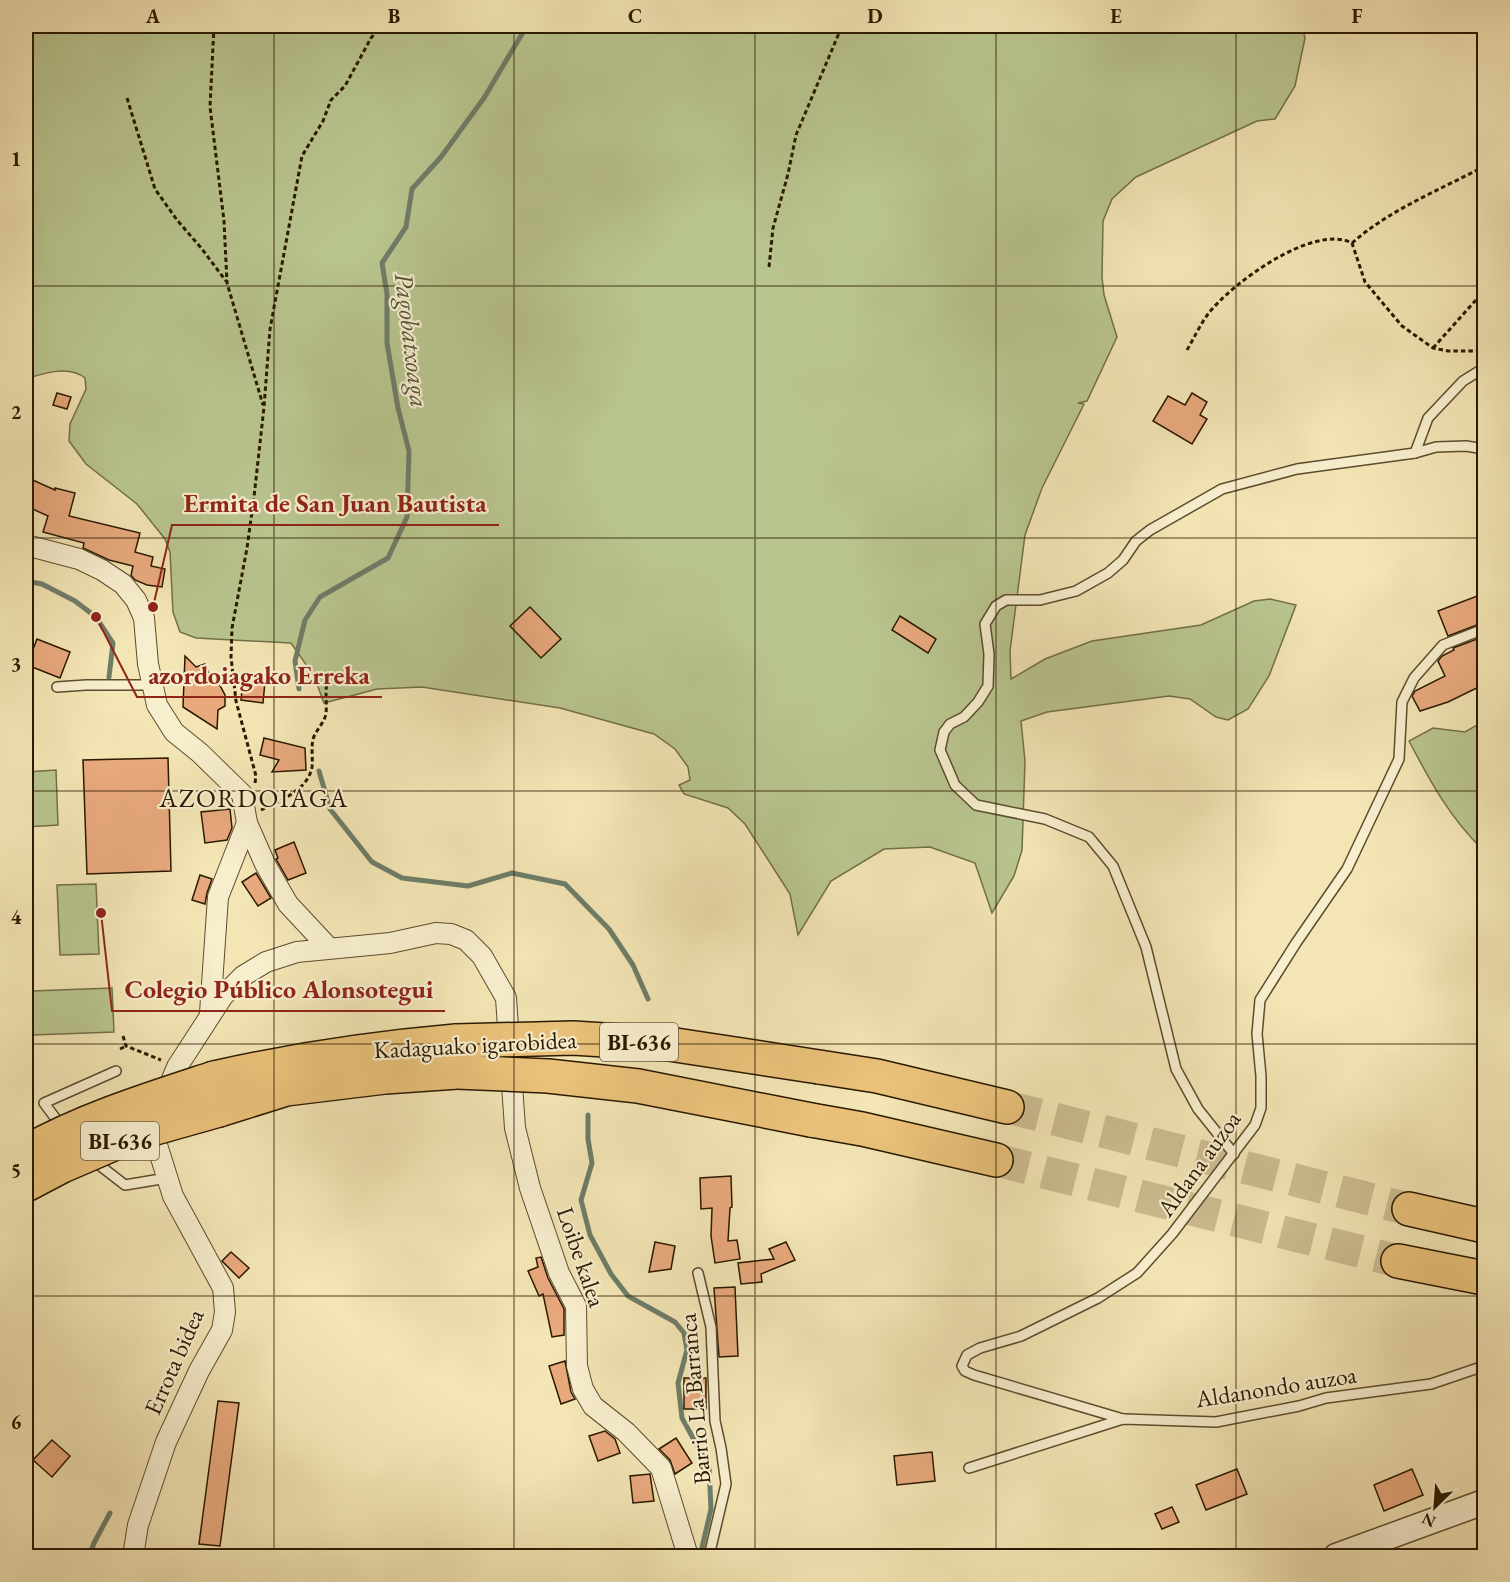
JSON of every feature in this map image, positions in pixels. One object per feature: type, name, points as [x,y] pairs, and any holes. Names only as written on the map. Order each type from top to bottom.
[{"type":"highway","name":"Kadaguako igarobidea","points":[[26,1185],[62,1166],[141,1132],[286,1089],[385,1077],[457,1056],[573,1038],[669,1044],[819,1066],[877,1076],[1007,1107]]},
{"type":"highway","name":"Kadaguako igarobidea","points":[[26,1152],[50,1138],[128,1107],[214,1078],[278,1064],[389,1047],[457,1056],[548,1076],[638,1086],[862,1129],[996,1160]]},
{"type":"highway","points":[[1409,1209],[1485,1226]]},
{"type":"highway","points":[[1398,1261],[1485,1278]]},
{"type":"street","points":[[26,545],[79,559],[102,570],[123,584],[136,600],[144,618],[147,664],[158,705],[174,732],[200,753],[242,794],[247,820],[265,864],[288,904],[329,948]]},
{"type":"street","points":[[209,1019],[218,897],[247,820]]},
{"type":"street","name":"Loibe kalea","points":[[329,948],[390,943],[436,933],[451,934],[466,940],[482,956],[496,978],[506,998],[515,1128],[530,1188],[559,1273],[576,1306],[577,1366],[583,1389],[593,1406],[626,1432],[661,1468],[688,1557]]},
{"type":"street","name":"Errota bidea","points":[[133,1557],[138,1525],[166,1442],[199,1371],[222,1330],[225,1312],[223,1288],[170,1187],[157,1146],[159,1110],[177,1067],[223,996],[243,976],[266,962],[297,952],[329,948]]},
{"type":"street","points":[[1336,1557],[1485,1502]]},
{"type":"lane","points":[[1415,453],[1428,418],[1463,381],[1485,368]]},
{"type":"lane","points":[[1234,1154],[1198,1109],[1176,1069],[1146,947],[1113,866],[1089,837],[1045,819],[976,805],[955,785],[940,750],[944,732],[950,724],[964,717],[978,702],[988,686],[989,654],[985,624],[996,606],[1006,600],[1040,600],[1076,591],[1108,573],[1122,560],[1136,541],[1150,530],[1222,489],[1297,469],[1415,453],[1436,447],[1466,446],[1485,449]]},
{"type":"lane","name":"Aldana auzoa","points":[[1123,1419],[974,1376],[965,1371],[962,1366],[964,1360],[967,1355],[980,1348],[1021,1336],[1098,1298],[1137,1273],[1172,1234],[1255,1125],[1261,1108],[1262,1076],[1257,1034],[1260,1000],[1352,859],[1399,759],[1402,702],[1414,678],[1443,645],[1485,629]]},
{"type":"lane","points":[[57,687],[153,685]]},
{"type":"lane","points":[[70,1139],[44,1103],[116,1071]]},
{"type":"lane","points":[[76,1148],[125,1185],[170,1187]]},
{"type":"lane","name":"Barrio La Barranca","points":[[698,1273],[711,1327],[715,1421],[726,1484],[709,1557]]},
{"type":"lane","name":"Aldanondo auzoa","points":[[969,1468],[1123,1419],[1216,1422],[1299,1406],[1326,1398],[1431,1384],[1485,1366]]},
{"type":"path","points":[[214,26],[210,107],[224,221],[227,283],[264,407]]},
{"type":"path","points":[[256,776],[236,701],[231,657],[232,628],[248,548],[264,407],[270,329],[302,156],[323,121],[331,100],[345,86],[371,38],[381,26]]},
{"type":"path","points":[[769,267],[773,228],[796,135],[842,26]]},
{"type":"path","points":[[127,98],[155,189],[227,283]]},
{"type":"path","points":[[1352,243],[1397,212],[1479,169],[1485,170]]},
{"type":"path","points":[[1187,350],[1209,313],[1240,284],[1284,252],[1317,241],[1344,238],[1352,243],[1365,282],[1402,327],[1433,348],[1448,351],[1485,351]]},
{"type":"path","points":[[1433,348],[1485,291]]},
{"type":"path","points":[[247,820],[301,787],[309,777],[312,768],[313,739],[326,716],[327,682]]},
{"type":"path","points":[[123,1036],[126,1046]]},
{"type":"path","points":[[120,1049],[126,1046],[177,1067]]},
{"type":"green space","points":[[26,26],[1302,26],[1305,38],[1295,86],[1275,119],[1257,121],[1136,177],[1112,199],[1103,221],[1102,277],[1104,295],[1117,337],[1087,401],[1078,403],[1084,404],[1042,488],[1025,535],[1010,651],[1011,679],[1045,659],[1092,641],[1201,625],[1254,601],[1270,599],[1296,605],[1269,676],[1248,709],[1228,720],[1216,717],[1190,699],[1169,696],[1047,712],[1021,721],[1025,761],[1022,850],[1014,876],[992,913],[975,863],[930,847],[884,849],[831,881],[798,935],[790,894],[745,824],[728,808],[684,794],[679,785],[690,780],[688,767],[675,749],[654,734],[560,708],[422,687],[377,689],[324,703],[314,676],[291,643],[196,638],[180,632],[173,612],[170,552],[165,539],[137,504],[86,464],[69,441],[70,424],[86,389],[85,378],[79,374],[64,371],[26,379]]},
{"type":"green space","points":[[1484,721],[1484,851],[1451,813],[1433,786],[1409,741],[1433,728],[1465,732]]},
{"type":"green space","points":[[56,770],[58,825],[26,827],[26,772]]},
{"type":"green space","points":[[96,884],[99,954],[60,955],[57,885]]},
{"type":"green space","points":[[112,988],[114,1032],[33,1035],[32,991]]},
{"type":"building","points":[[57,393],[71,397],[67,409],[53,405]]},
{"type":"building","points":[[1192,393],[1207,402],[1200,415],[1207,419],[1192,444],[1153,421],[1168,396],[1185,405]]},
{"type":"building","points":[[26,477],[55,490],[55,488],[75,493],[69,516],[140,533],[135,552],[153,557],[151,566],[165,569],[162,587],[147,585],[135,580],[131,575],[133,566],[109,560],[83,548],[84,543],[43,532],[48,516],[26,506]]},
{"type":"building","points":[[1485,593],[1485,622],[1448,636],[1438,611]]},
{"type":"building","points":[[530,607],[561,639],[541,658],[510,626]]},
{"type":"building","points":[[900,616],[936,639],[928,653],[892,630]]},
{"type":"building","points":[[1485,636],[1485,684],[1448,702],[1420,711],[1412,696],[1415,691],[1445,676],[1438,661],[1442,656],[1454,650],[1453,648]]},
{"type":"building","points":[[37,639],[70,652],[60,678],[27,665]]},
{"type":"building","points":[[185,656],[196,667],[205,664],[211,678],[215,676],[225,695],[225,706],[218,710],[217,729],[183,707]]},
{"type":"building","points":[[243,680],[265,682],[263,703],[241,700]]},
{"type":"building","points":[[264,738],[305,748],[306,770],[272,772],[279,760],[260,755]]},
{"type":"building","points":[[168,758],[171,871],[87,874],[83,760]]},
{"type":"building","points":[[230,809],[232,828],[227,840],[205,843],[201,812]]},
{"type":"building","points":[[294,842],[306,873],[288,880],[276,859],[278,858],[275,850]]},
{"type":"building","points":[[256,873],[271,898],[258,906],[242,882]]},
{"type":"building","points":[[200,875],[212,879],[205,904],[192,900]]},
{"type":"building","points":[[731,1176],[732,1207],[730,1208],[728,1241],[737,1240],[740,1259],[715,1263],[711,1236],[712,1208],[701,1209],[700,1178]]},
{"type":"building","points":[[655,1242],[675,1246],[671,1269],[649,1272]]},
{"type":"building","points":[[786,1242],[795,1260],[761,1274],[762,1282],[741,1284],[738,1263],[774,1259],[769,1249]]},
{"type":"building","points":[[231,1252],[249,1268],[239,1278],[222,1261]]},
{"type":"building","points":[[541,1257],[548,1278],[564,1309],[564,1335],[552,1337],[543,1294],[539,1296],[528,1271],[538,1267],[536,1258]]},
{"type":"building","points":[[735,1287],[738,1356],[719,1357],[714,1288]]},
{"type":"building","points":[[565,1361],[571,1392],[575,1399],[561,1404],[549,1366]]},
{"type":"building","points":[[684,1378],[706,1378],[706,1409],[684,1409]]},
{"type":"building","points":[[218,1401],[239,1403],[220,1546],[199,1544]]},
{"type":"building","points":[[605,1431],[615,1439],[620,1453],[598,1461],[589,1436]]},
{"type":"building","points":[[676,1438],[692,1463],[675,1474],[670,1460],[659,1449]]},
{"type":"building","points":[[52,1440],[70,1456],[52,1477],[33,1460]]},
{"type":"building","points":[[932,1452],[935,1481],[897,1485],[894,1456]]},
{"type":"building","points":[[1237,1469],[1247,1494],[1206,1510],[1196,1485]]},
{"type":"building","points":[[1412,1469],[1423,1495],[1384,1511],[1374,1485]]},
{"type":"building","points":[[650,1474],[654,1501],[633,1503],[630,1476]]},
{"type":"building","points":[[1172,1507],[1179,1522],[1162,1529],[1155,1514]]},
{"type":"waterway","name":"Pagobatxoaga","points":[[299,689],[295,661],[305,620],[320,597],[388,558],[407,517],[409,451],[398,408],[387,343],[387,294],[382,263],[406,227],[412,189],[441,157],[484,98],[525,26]]},
{"type":"waterway","points":[[26,581],[42,584],[75,601],[96,617],[113,643],[109,677]]},
{"type":"waterway","name":"Pagobatxoaga","points":[[319,771],[330,809],[372,862],[402,878],[468,886],[512,873],[565,884],[609,929],[633,965],[648,999]]},
{"type":"waterway","name":"Pagobatxoaga","points":[[588,1115],[588,1139],[592,1163],[581,1200],[590,1235],[611,1274],[628,1296],[675,1322],[684,1333],[687,1350],[678,1383],[682,1418],[709,1467],[711,1509],[700,1556]]},
{"type":"waterway","points":[[89,1556],[110,1513]]},
{"type":"tunnel","points":[[1007,1107],[1409,1209]]},
{"type":"tunnel","points":[[996,1160],[1398,1261]]},
{"type":"place","name":"Ermita de San Juan Bautista","points":[[153,607]]},
{"type":"place","name":"azordoiagako Erreka","points":[[96,617]]},
{"type":"place","name":"Colegio Público Alonsotegui","points":[[101,913]]},
{"type":"district","name":"AZORDOIAGA","points":[[254,798]]}]
